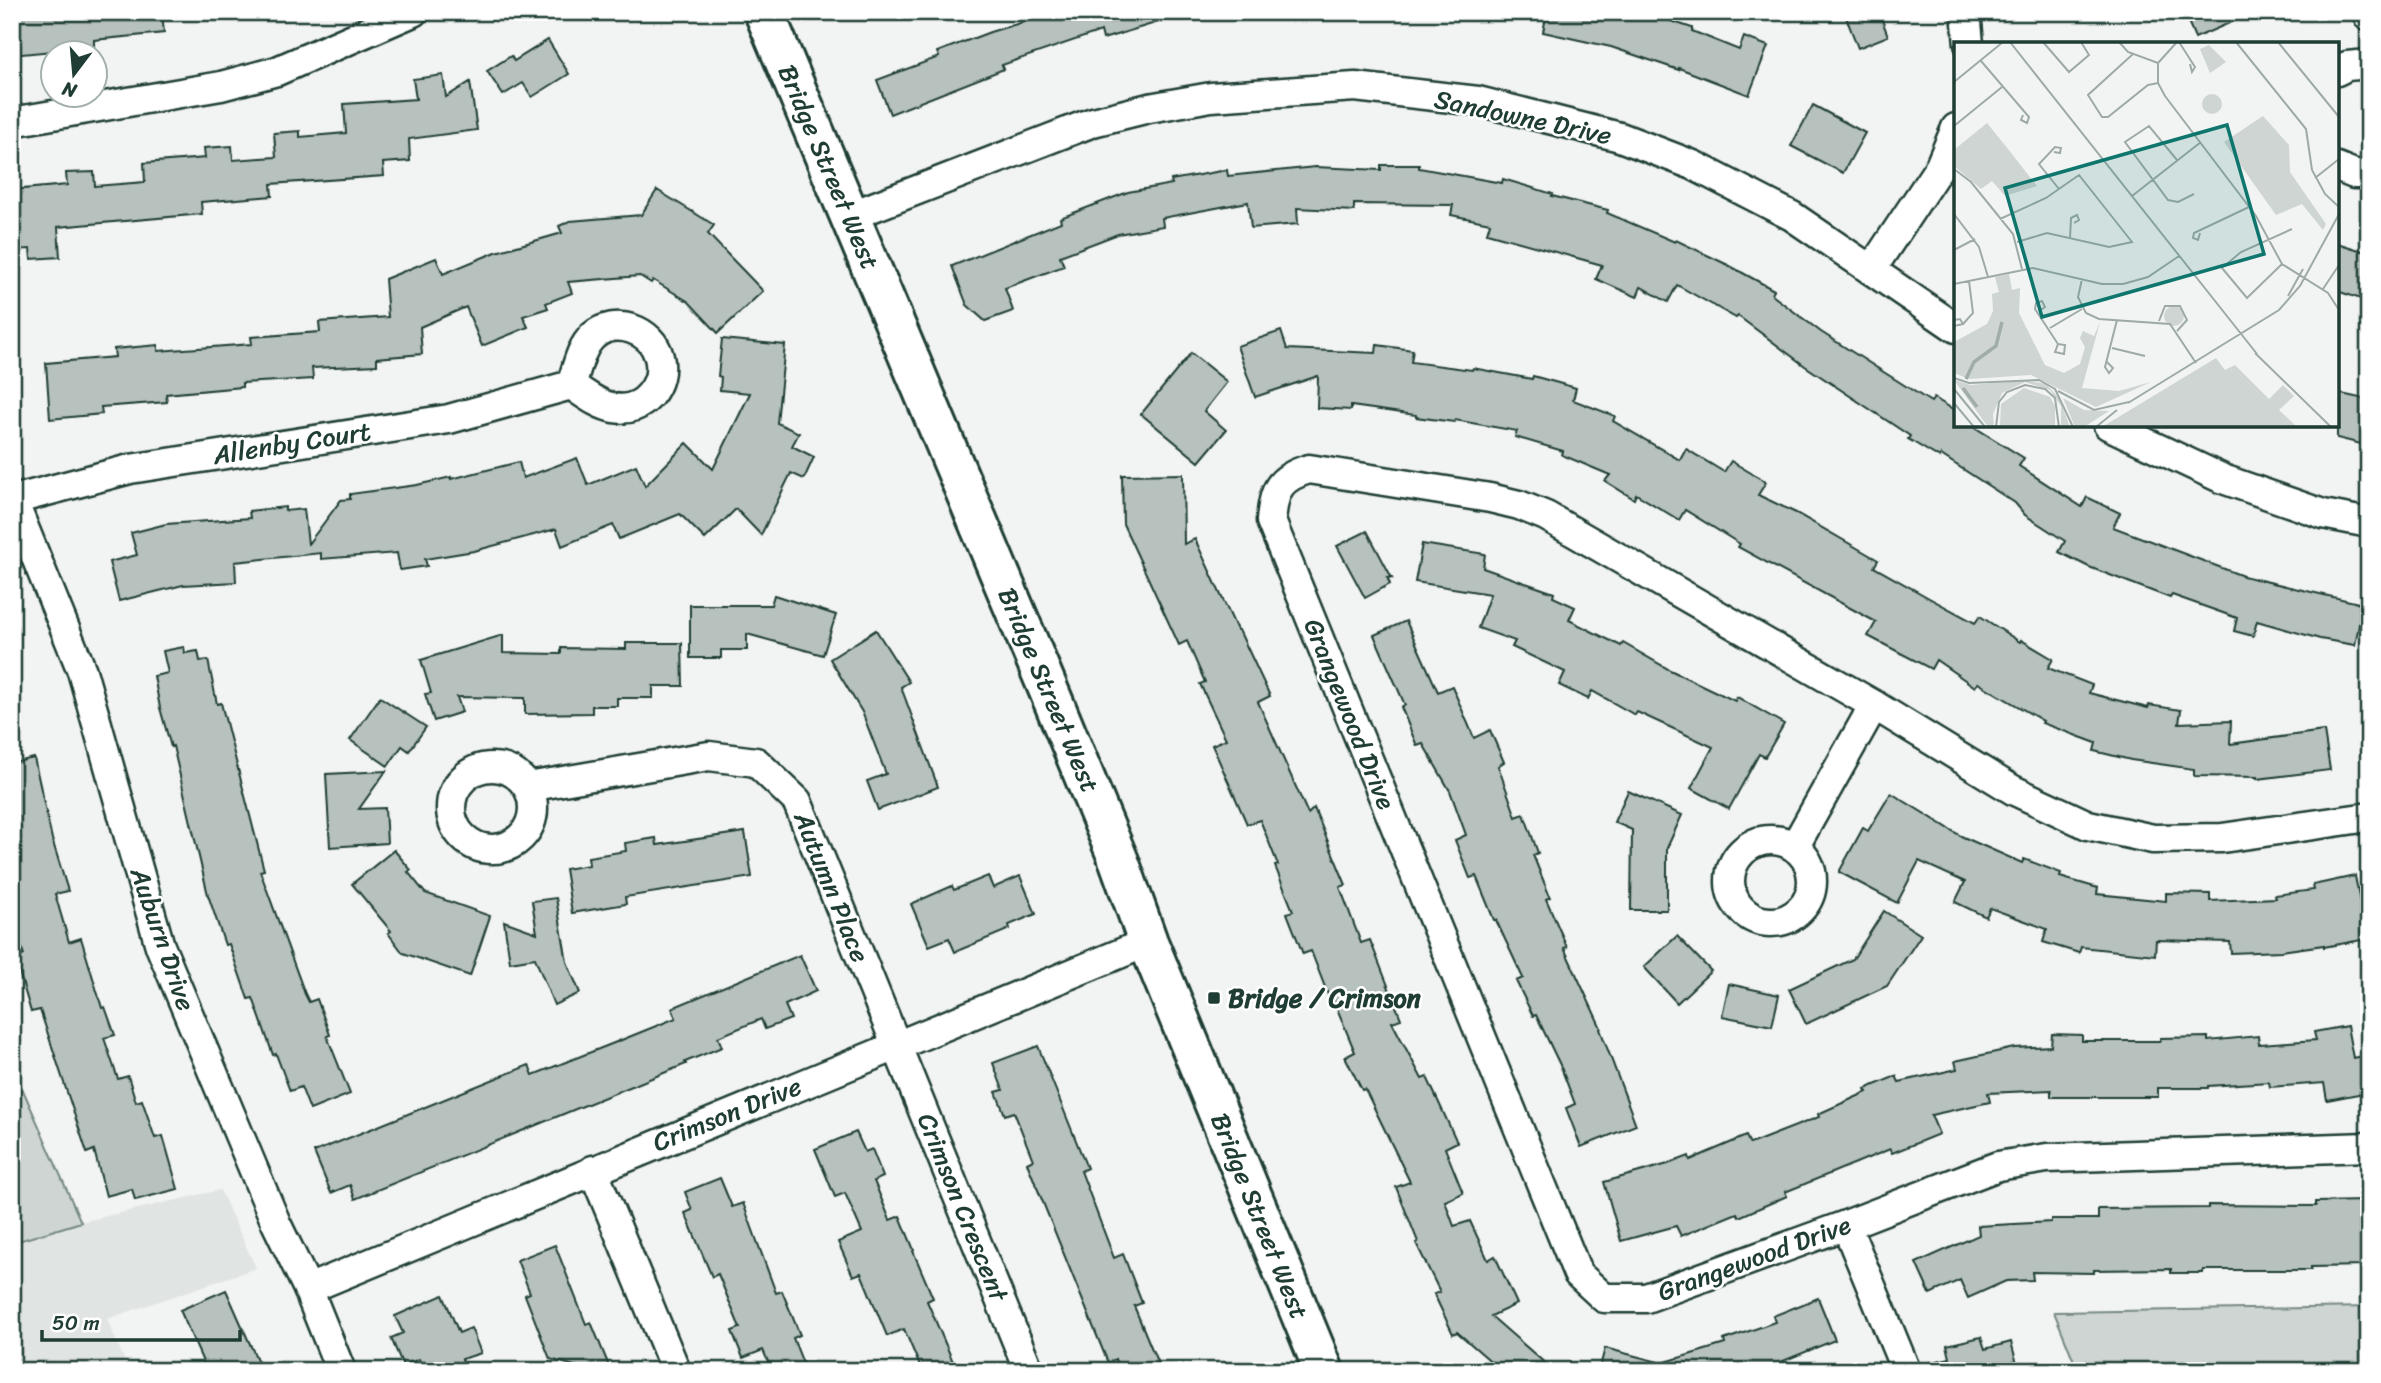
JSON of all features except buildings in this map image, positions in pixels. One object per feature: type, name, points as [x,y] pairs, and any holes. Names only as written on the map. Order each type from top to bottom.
[{"type":"main road","name":"Bridge Street West","points":[[764,12],[1069,739],[1119,861],[1148,942],[1324,1371]]},
{"type":"street","points":[[12,122],[221,86],[277,71],[413,12]]},
{"type":"street","points":[[1966,12],[1969,42]]},
{"type":"street","points":[[2339,70],[2347,66],[2369,64]]},
{"type":"street","name":"Sandowne Drive","points":[[850,216],[1093,122],[1211,97],[1355,88],[1478,101],[1620,137],[1693,165],[1792,216],[1954,327]]},
{"type":"street","points":[[1871,270],[1940,166],[1954,133]]},
{"type":"street","points":[[2339,168],[2354,174],[2369,174]]},
{"type":"street","name":"Allenby Court","points":[[13,499],[130,468],[449,419],[571,385]]},
{"type":"street","points":[[2112,427],[2223,479],[2323,514],[2369,523]]},
{"type":"street","name":"Grangewood Drive","points":[[2369,817],[2222,838],[2153,839],[2088,825],[2013,790],[1874,705],[1546,516],[1519,505],[1309,469],[1290,475],[1274,495],[1271,521],[1578,1274],[1604,1298],[1646,1298],[1998,1166],[2047,1158],[2369,1147]]},
{"type":"street","name":"Auburn Drive","points":[[13,499],[82,671],[160,946],[341,1371]]},
{"type":"street","points":[[1795,846],[1874,705]]},
{"type":"street","name":"Autumn Place","points":[[528,787],[709,756],[755,762],[797,801],[897,1044]]},
{"type":"street","name":"Crimson Drive","points":[[308,1289],[1148,942]]},
{"type":"street","name":"Crimson Crescent","points":[[897,1044],[1028,1371]]},
{"type":"street","points":[[593,1170],[676,1371]]},
{"type":"street","points":[[1846,1225],[1906,1371]]},
{"type":"shaded area","points":[[12,1065],[81,1222],[12,1243]]},
{"type":"shaded area","points":[[220,1190],[256,1268],[107,1319],[129,1371],[12,1371],[12,1243],[81,1222]]},
{"type":"shaded area","points":[[2369,1307],[2369,1371],[2078,1371],[2054,1312]]},
{"type":"place","name":"Bridge / Crimson","points":[[1214,998]]}]
